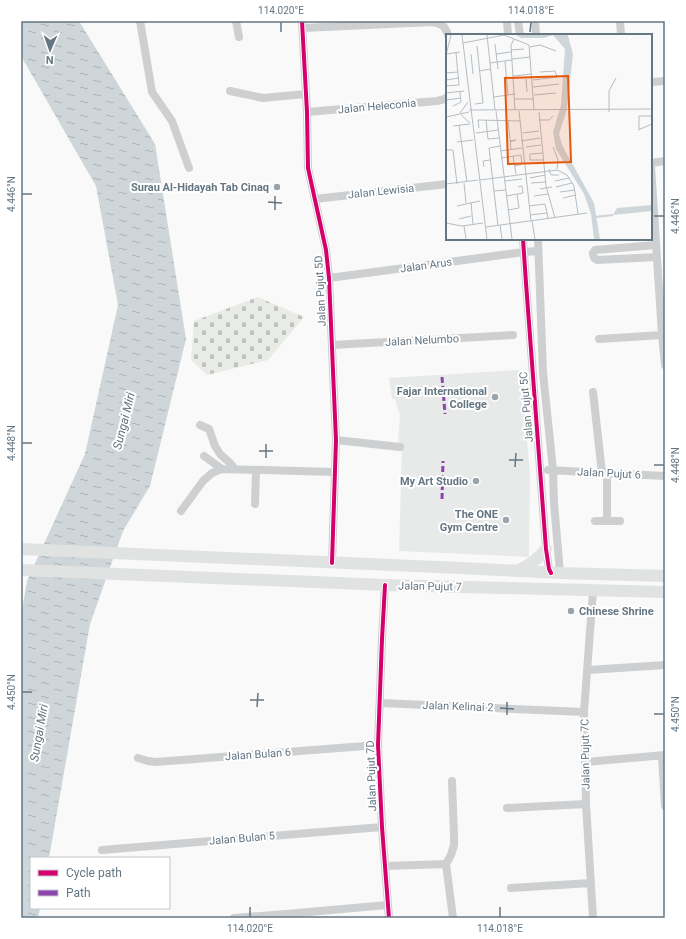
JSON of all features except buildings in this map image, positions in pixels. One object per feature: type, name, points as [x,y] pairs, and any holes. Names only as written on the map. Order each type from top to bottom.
[{"type":"main road","name":"Jalan Pujut 7","points":[[21,549],[556,573],[665,576]]},
{"type":"main road","points":[[518,571],[532,563],[542,555],[546,549]]},
{"type":"main road","name":"Jalan Pujut 7","points":[[21,570],[123,573],[385,585],[661,592]]},
{"type":"main road","points":[[556,573],[561,584],[563,585],[635,587],[661,592]]},
{"type":"street","points":[[140,21],[152,92],[172,121],[189,168]]},
{"type":"street","points":[[236,21],[239,37]]},
{"type":"street","points":[[507,21],[508,34]]},
{"type":"street","points":[[518,21],[520,34]]},
{"type":"street","points":[[535,21],[536,34]]},
{"type":"street","points":[[620,21],[621,34]]},
{"type":"street","points":[[302,25],[433,22],[443,25],[448,34]]},
{"type":"street","name":"Jalan Pujut 5D","points":[[302,25],[307,112],[308,168],[326,250],[329,278],[336,440],[332,563]]},
{"type":"street","points":[[652,82],[665,81]]},
{"type":"street","points":[[230,92],[263,98],[305,94]]},
{"type":"street","name":"Jalan Heleconia","points":[[307,112],[437,101],[446,98]]},
{"type":"street","points":[[652,164],[665,161]]},
{"type":"street","points":[[652,180],[665,365]]},
{"type":"street","name":"Jalan Lewisia","points":[[315,199],[446,184]]},
{"type":"street","name":"Jalan Pujut 5C","points":[[523,240],[546,549],[549,569],[556,573]]},
{"type":"street","name":"Jalan Pujut 5C","points":[[538,240],[543,373],[553,470],[556,573]]},
{"type":"street","points":[[656,245],[595,250],[593,256],[594,259],[597,260],[657,257]]},
{"type":"street","name":"Jalan Arus","points":[[329,278],[538,251]]},
{"type":"street","points":[[599,339],[662,334]]},
{"type":"street","name":"Jalan Nelumbo","points":[[332,345],[513,335]]},
{"type":"street","points":[[532,374],[543,373]]},
{"type":"street","points":[[593,392],[605,473],[607,521]]},
{"type":"street","points":[[200,425],[210,430],[215,446],[220,454],[235,469]]},
{"type":"street","points":[[336,440],[400,447]]},
{"type":"street","points":[[204,456],[222,469]]},
{"type":"street","points":[[181,511],[203,481],[212,473],[222,469],[335,472]]},
{"type":"street","points":[[255,504],[256,470]]},
{"type":"street","name":"Jalan Pujut 6","points":[[540,470],[665,476]]},
{"type":"street","points":[[543,505],[554,503]]},
{"type":"street","points":[[595,522],[620,521]]},
{"type":"street","name":"Jalan Pujut 7D","points":[[385,585],[378,745],[382,827],[389,918]]},
{"type":"street","name":"Jalan Pujut 7C","points":[[593,590],[584,712],[586,804],[593,918]]},
{"type":"street","points":[[588,670],[665,665]]},
{"type":"street","name":"Jalan Kelinai 2","points":[[380,703],[584,712]]},
{"type":"street","name":"Jalan Bulan 6","points":[[138,758],[156,762],[378,745]]},
{"type":"street","points":[[586,762],[664,756],[665,806]]},
{"type":"street","points":[[452,781],[454,845],[451,856],[446,864],[453,918]]},
{"type":"street","points":[[507,808],[586,804]]},
{"type":"street","name":"Jalan Bulan 5","points":[[102,850],[382,827]]},
{"type":"street","points":[[386,866],[446,864]]},
{"type":"street","points":[[511,888],[591,883]]},
{"type":"street","points":[[234,918],[298,916],[388,905]]},
{"type":"shaded area","points":[[520,370],[530,471],[529,557],[399,551],[402,447],[398,444],[400,415],[395,399],[392,399],[389,378]]},
{"type":"green space","points":[[258,297],[304,317],[268,360],[207,375],[191,360],[194,321]]},
{"type":"water","name":"Sungai Miri","points":[[21,21],[79,21],[155,144],[186,339],[150,486],[123,531],[90,624],[49,857],[30,857],[30,909],[40,909],[38,918],[21,918],[21,616],[27,581],[85,454],[118,305],[96,186],[21,56]]},
{"type":"marked path","points":[[442,377],[445,414]]},
{"type":"marked path","points":[[442,499],[443,461]]},
{"type":"cycle path","points":[[302,21],[307,112],[308,168],[326,250],[329,278],[336,440],[332,563]]},
{"type":"cycle path","points":[[523,240],[546,549],[551,573]]},
{"type":"cycle path","points":[[385,585],[378,745],[382,827],[389,918]]},
{"type":"place","name":"Surau Al-Hidayah Tab Cinaq","points":[[277,187]]},
{"type":"place","name":"Fajar International College","points":[[495,397]]},
{"type":"place","name":"My Art Studio","points":[[476,481]]},
{"type":"place","name":"The ONE Gym Centre","points":[[506,520]]},
{"type":"place","name":"Chinese Shrine","points":[[571,611]]}]
